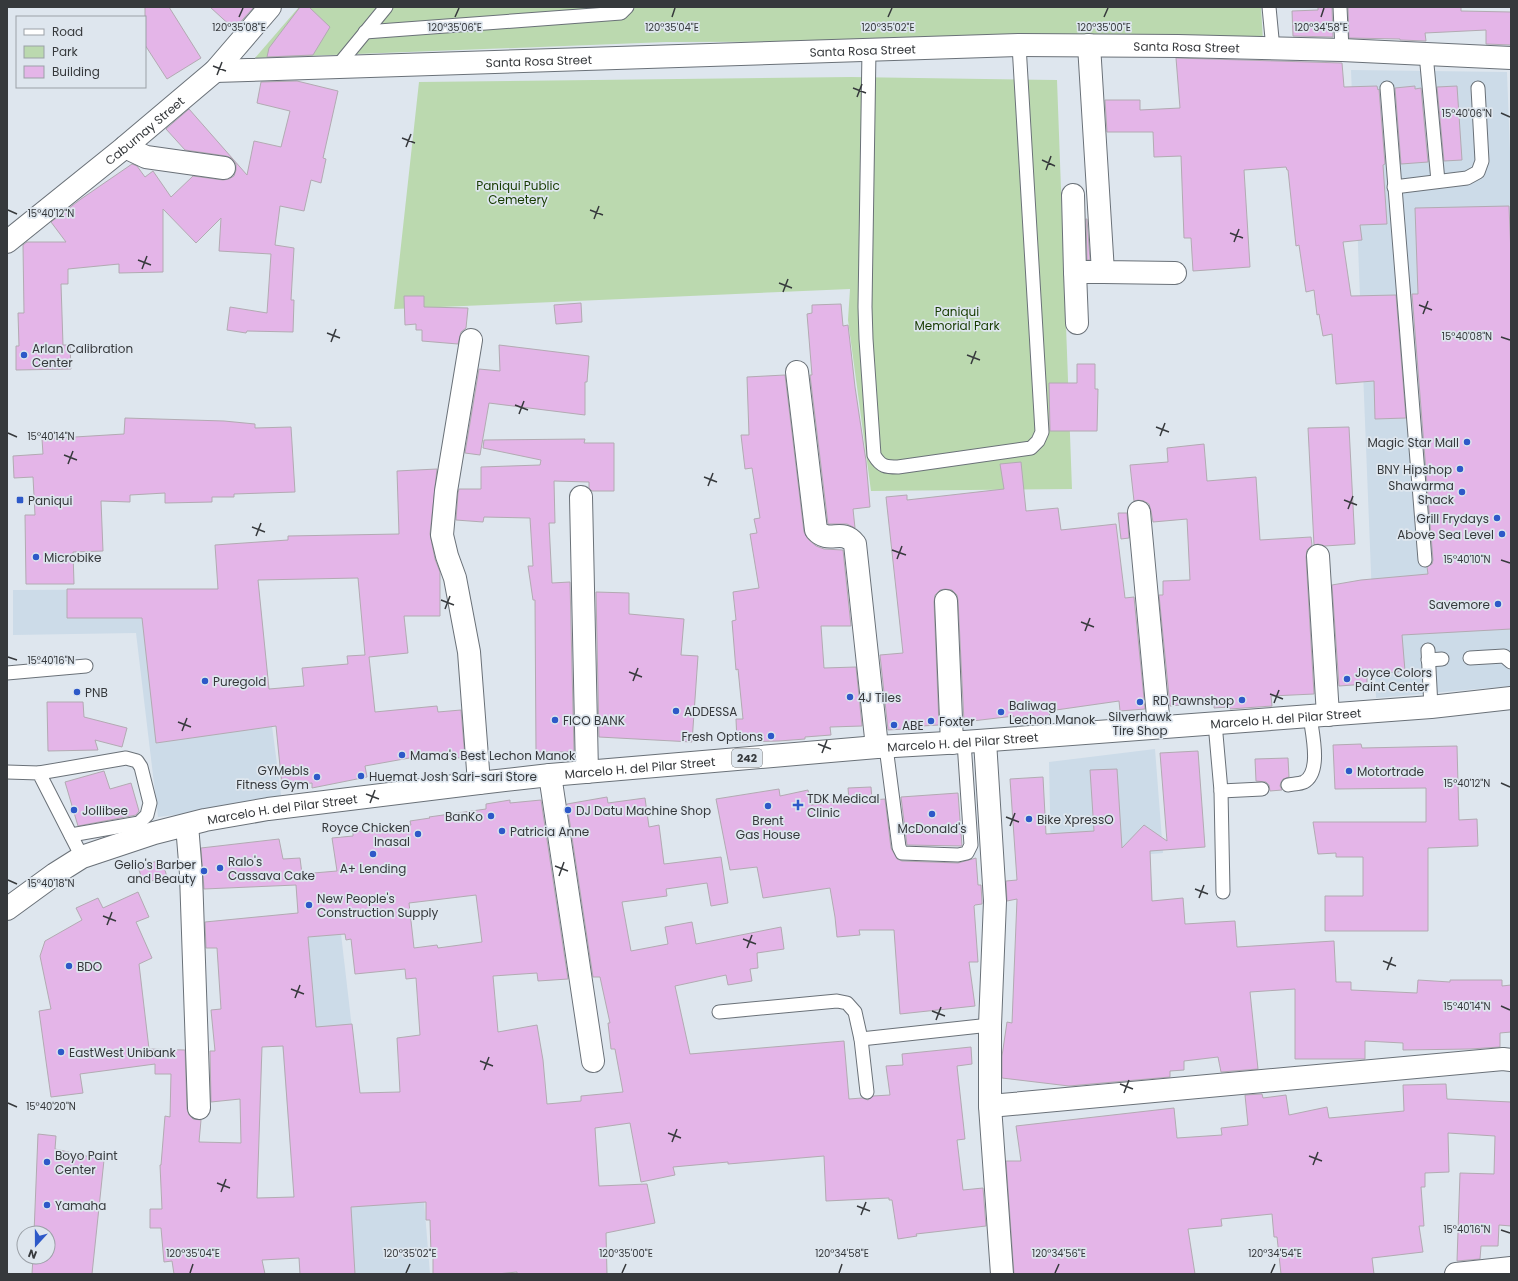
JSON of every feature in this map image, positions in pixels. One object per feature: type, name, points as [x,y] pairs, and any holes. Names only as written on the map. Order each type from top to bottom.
[{"type":"street","name":"Caburnay Street","points":[[7,242],[125,147],[215,71],[270,7]]},
{"type":"street","name":"Santa Rosa Street","points":[[215,71],[1019,45],[1342,50],[1511,58]]},
{"type":"street","points":[[1088,45],[1103,272]]},
{"type":"street","points":[[125,147],[146,157],[224,168]]},
{"type":"street","points":[[1073,195],[1077,323]]},
{"type":"street","points":[[1076,272],[1175,273]]},
{"type":"street","points":[[471,340],[446,491],[442,535],[447,556],[455,578],[469,652],[479,783]]},
{"type":"street","points":[[797,372],[816,530],[820,535],[828,537],[843,536],[850,538],[855,544],[882,747]]},
{"type":"street","points":[[581,497],[586,772]]},
{"type":"street","points":[[1139,512],[1159,727]]},
{"type":"street","points":[[1318,556],[1319,715]]},
{"type":"street","points":[[946,601],[967,742],[995,901],[990,1025],[990,1106],[1002,1274]]},
{"type":"street","name":"Marcelo H. del Pilar Street","points":[[7,909],[55,874],[82,857],[154,833],[187,824],[268,809],[550,775],[882,747],[1431,707],[1511,698]]},
{"type":"street","points":[[550,775],[593,1061]]},
{"type":"street","points":[[187,824],[191,874],[199,1108]]},
{"type":"street","points":[[990,1106],[1472,1062],[1511,1060]]},
{"type":"street","points":[[1456,1274],[1511,1268]]},
{"type":"lane","points":[[336,68],[386,7]]},
{"type":"lane","points":[[365,32],[621,12],[627,7]]},
{"type":"lane","points":[[1269,7],[1273,49]]},
{"type":"lane","points":[[1340,7],[1342,50]]},
{"type":"lane","points":[[869,50],[865,276],[866,339],[874,455],[878,462],[887,467],[898,467],[1031,448],[1038,441],[1042,432],[1019,45]]},
{"type":"lane","points":[[1426,54],[1438,181]]},
{"type":"lane","points":[[1387,88],[1425,560]]},
{"type":"lane","points":[[1394,187],[1467,178],[1478,172],[1482,161],[1478,88]]},
{"type":"lane","points":[[1431,707],[1428,655],[1442,660]]},
{"type":"lane","points":[[1470,658],[1504,656],[1511,662]]},
{"type":"lane","points":[[7,672],[86,666]]},
{"type":"lane","points":[[1288,785],[1304,782],[1311,774],[1316,762],[1319,715]]},
{"type":"lane","points":[[1215,723],[1221,791],[1223,892]]},
{"type":"lane","points":[[882,747],[899,847],[902,853],[958,856],[967,853],[971,846],[967,742]]},
{"type":"lane","points":[[7,772],[39,773],[126,758],[137,761],[141,767],[150,803],[147,815],[139,823],[70,835]]},
{"type":"lane","points":[[39,773],[82,857]]},
{"type":"lane","points":[[1221,791],[1262,789]]},
{"type":"lane","points":[[719,1012],[837,1000],[847,1002],[855,1012],[861,1039],[867,1092]]},
{"type":"lane","points":[[861,1039],[990,1025]]},
{"type":"shaded area","name":"Magic Star Mall","points":[[1351,70],[1507,72],[1511,178],[1511,686],[1376,698]]},
{"type":"shaded area","name":"Puregold","points":[[259,589],[272,726],[282,802],[158,817],[136,633],[13,635],[13,590]]},
{"type":"shaded area","points":[[1155,749],[1163,853],[1051,863],[1049,762]]},
{"type":"shaded area","points":[[341,934],[362,1114],[417,1114],[430,1274],[300,1274],[281,1029],[276,940]]},
{"type":"green space","points":[[299,7],[1261,7],[1263,41],[666,42],[255,58]]},
{"type":"green space","points":[[851,77],[1057,80],[1072,489],[871,491],[848,320],[850,289],[394,309],[419,82]]},
{"type":"building","points":[[145,7],[169,7],[201,58],[167,79],[146,47]]},
{"type":"building","points":[[210,7],[254,7],[234,29]]},
{"type":"building","points":[[300,7],[309,7],[330,27],[313,55],[267,57],[269,48]]},
{"type":"building","points":[[1318,7],[1332,7],[1333,37],[1293,36],[1292,11],[1318,10]]},
{"type":"building","points":[[1348,7],[1461,7],[1461,11],[1511,12],[1511,45],[1486,44],[1486,30],[1425,33],[1426,41],[1349,38]]},
{"type":"building","points":[[1176,58],[1342,63],[1344,87],[1377,86],[1378,90],[1379,89],[1385,164],[1383,165],[1387,224],[1360,225],[1362,240],[1343,242],[1351,296],[1396,295],[1406,418],[1375,419],[1374,381],[1336,384],[1332,334],[1323,336],[1319,314],[1317,315],[1314,290],[1306,292],[1299,245],[1296,246],[1288,170],[1286,167],[1244,170],[1250,267],[1193,271],[1191,238],[1184,238],[1181,156],[1154,157],[1153,132],[1107,132],[1105,100],[1140,100],[1140,110],[1180,108]]},
{"type":"building","points":[[297,81],[338,91],[323,158],[326,159],[321,183],[311,180],[304,211],[280,206],[275,245],[294,248],[291,300],[294,300],[293,332],[247,331],[246,333],[227,330],[230,307],[267,313],[271,254],[219,251],[221,218],[196,243],[163,209],[163,272],[119,273],[119,264],[68,269],[68,284],[61,284],[63,345],[70,345],[71,369],[16,370],[16,346],[19,346],[18,313],[24,313],[23,245],[27,242],[66,242],[51,222],[81,199],[132,164],[137,166],[145,177],[153,171],[171,197],[193,176],[223,180],[234,176],[236,164],[231,158],[185,150],[166,129],[189,109],[247,175],[254,141],[281,147],[290,111],[257,103],[261,82]]},
{"type":"building","points":[[1415,86],[1415,89],[1421,88],[1428,162],[1401,164],[1395,88]]},
{"type":"building","points":[[1457,86],[1462,160],[1444,161],[1437,87]]},
{"type":"building","name":"Magic Star Mall","points":[[1509,206],[1511,255],[1511,629],[1402,635],[1405,671],[1367,675],[1367,684],[1339,686],[1332,585],[1361,580],[1428,574],[1427,567],[1432,564],[1433,560],[1412,294],[1418,294],[1415,208]]},
{"type":"building","points":[[1087,219],[1090,260],[1087,260]]},
{"type":"building","points":[[404,296],[424,296],[424,307],[468,308],[466,328],[461,332],[458,344],[422,341],[422,330],[416,330],[416,324],[405,325]]},
{"type":"building","points":[[581,303],[582,322],[556,324],[554,305]]},
{"type":"building","points":[[841,304],[843,326],[848,325],[866,461],[870,507],[853,509],[855,528],[847,524],[828,524],[810,375],[812,375],[807,314],[812,313],[812,305]]},
{"type":"building","points":[[499,345],[589,356],[587,382],[585,382],[585,415],[489,403],[480,455],[465,453],[479,369],[500,371]]},
{"type":"building","points":[[1077,364],[1095,364],[1095,389],[1098,389],[1097,431],[1050,431],[1049,383],[1077,383]]},
{"type":"building","points":[[785,375],[804,532],[808,539],[816,546],[824,549],[843,550],[851,626],[821,626],[824,668],[856,667],[862,726],[830,727],[831,735],[805,737],[805,739],[737,742],[736,719],[743,719],[738,669],[736,670],[732,621],[736,620],[733,592],[759,588],[750,534],[757,533],[754,519],[760,518],[752,468],[745,469],[741,435],[749,435],[747,377]]},
{"type":"building","points":[[125,418],[224,421],[255,424],[255,428],[291,427],[295,492],[234,494],[234,497],[212,497],[212,502],[165,503],[165,493],[130,495],[130,502],[101,501],[103,551],[73,552],[74,584],[26,584],[25,515],[35,515],[33,477],[14,478],[13,456],[43,454],[42,439],[124,434]]},
{"type":"building","points":[[1349,427],[1355,544],[1325,546],[1318,544],[1314,545],[1308,428]]},
{"type":"building","points":[[585,439],[584,443],[614,443],[614,491],[592,491],[589,488],[589,482],[554,481],[555,523],[549,523],[552,583],[570,582],[574,752],[536,752],[535,600],[533,600],[528,566],[533,566],[530,518],[484,517],[483,522],[456,520],[458,493],[459,489],[481,489],[481,467],[540,465],[541,460],[483,448],[484,440]]},
{"type":"building","points":[[1204,444],[1207,481],[1256,477],[1260,540],[1311,537],[1312,545],[1307,550],[1306,557],[1314,694],[1271,696],[1272,706],[1230,709],[1229,707],[1214,708],[1214,702],[1170,706],[1159,595],[1163,595],[1163,581],[1190,580],[1187,519],[1153,522],[1149,504],[1144,501],[1134,501],[1130,465],[1168,462],[1167,448]]},
{"type":"building","points":[[1021,462],[1026,511],[1058,508],[1061,530],[1116,524],[1125,598],[1134,597],[1145,709],[1120,711],[1119,701],[1049,711],[1050,718],[1015,722],[1014,716],[964,722],[958,600],[957,595],[952,590],[945,589],[940,590],[935,595],[934,602],[939,725],[905,727],[905,729],[888,730],[880,655],[903,653],[886,497],[907,495],[907,500],[1004,489],[1000,464]]},
{"type":"building","points":[[437,469],[430,534],[435,559],[440,572],[440,616],[404,616],[408,653],[369,657],[375,712],[437,706],[438,712],[461,710],[465,758],[415,757],[365,766],[367,777],[312,788],[312,783],[282,786],[276,726],[156,743],[142,618],[67,618],[67,589],[218,589],[215,545],[288,540],[288,536],[399,534],[397,471]],"holes":[[[358,578],[365,655],[347,656],[348,664],[302,668],[304,686],[269,689],[258,580]]]},
{"type":"building","points":[[1118,513],[1127,513],[1129,538],[1121,539]]},
{"type":"building","points":[[596,592],[629,593],[629,614],[684,619],[681,655],[698,656],[692,742],[599,737]]},
{"type":"building","points":[[47,702],[83,702],[84,717],[127,728],[122,747],[95,740],[98,750],[48,751]]},
{"type":"building","points":[[1361,744],[1362,748],[1457,746],[1459,820],[1477,819],[1478,846],[1428,848],[1428,931],[1325,931],[1325,896],[1363,896],[1363,857],[1336,857],[1336,853],[1318,854],[1313,822],[1426,822],[1426,788],[1335,789],[1333,745]]},
{"type":"building","points":[[1198,751],[1205,847],[1150,851],[1152,901],[1183,898],[1185,924],[1235,921],[1237,947],[1334,941],[1336,982],[1351,982],[1351,990],[1417,993],[1418,980],[1450,982],[1450,980],[1502,980],[1502,986],[1511,985],[1511,1032],[1500,1033],[1500,1047],[1403,1050],[1403,1043],[1365,1041],[1365,1059],[1295,1059],[1295,989],[1250,992],[1258,1069],[1221,1072],[1218,1057],[1184,1061],[1184,1070],[1170,1071],[1170,1077],[1069,1086],[1002,1078],[1002,1056],[1007,1022],[1012,1023],[1017,899],[1007,901],[1006,881],[1017,880],[1010,779],[1043,777],[1046,834],[1094,831],[1090,770],[1117,769],[1122,848],[1144,825],[1167,841],[1160,753]]},
{"type":"building","points":[[1288,758],[1289,777],[1283,779],[1281,782],[1280,786],[1282,790],[1270,791],[1269,785],[1266,782],[1256,781],[1255,759]]},
{"type":"building","points":[[104,771],[110,789],[131,783],[139,811],[136,815],[78,826],[65,782]]},
{"type":"building","points":[[871,787],[872,800],[885,799],[891,848],[897,859],[902,861],[958,863],[976,858],[978,885],[981,885],[982,904],[974,906],[978,962],[969,962],[975,1006],[900,1014],[894,930],[859,930],[860,935],[837,937],[830,888],[763,898],[757,867],[730,870],[716,799],[779,789],[780,796],[808,790],[811,805],[849,800],[848,788]]},
{"type":"building","points":[[958,793],[962,846],[907,845],[901,797]]},
{"type":"building","points":[[607,797],[608,803],[645,798],[649,827],[659,825],[664,864],[721,857],[728,903],[711,906],[707,883],[666,889],[667,896],[622,902],[631,951],[668,944],[665,927],[692,922],[696,944],[781,927],[784,949],[757,953],[758,968],[750,969],[752,981],[728,985],[726,975],[675,986],[690,1054],[844,1041],[849,1099],[862,1098],[868,1100],[873,1096],[890,1095],[886,1066],[903,1065],[902,1054],[971,1047],[972,1064],[957,1066],[965,1139],[957,1140],[963,1190],[983,1188],[986,1226],[916,1234],[917,1236],[898,1239],[892,1200],[889,1200],[889,1198],[826,1201],[824,1156],[673,1167],[675,1175],[641,1182],[630,1123],[595,1128],[599,1186],[647,1184],[655,1223],[606,1233],[607,1274],[517,1274],[517,1272],[497,1274],[433,1274],[430,1220],[426,1220],[426,1202],[351,1207],[355,1274],[300,1274],[299,1258],[262,1260],[265,1274],[174,1274],[172,1261],[164,1262],[161,1228],[150,1228],[150,1209],[162,1209],[160,1165],[165,1116],[170,1117],[171,1074],[155,1074],[155,1064],[80,1074],[83,1093],[51,1097],[39,1011],[51,1009],[40,956],[45,941],[82,920],[76,908],[98,898],[103,908],[138,892],[149,917],[136,922],[152,958],[139,964],[149,1049],[185,1050],[187,1109],[189,1115],[193,1119],[201,1120],[199,1142],[241,1143],[240,1099],[211,1102],[210,1051],[215,1051],[211,1010],[221,1009],[217,948],[206,948],[205,922],[298,913],[296,885],[204,889],[201,848],[279,839],[283,859],[300,858],[302,874],[337,871],[332,838],[353,836],[353,832],[411,825],[410,821],[430,818],[429,817],[486,809],[486,804],[510,800],[510,803],[541,800],[568,979],[538,981],[537,973],[493,976],[498,1032],[537,1025],[543,1060],[547,1104],[581,1101],[581,1096],[623,1092],[615,1049],[611,1049],[608,1023],[610,1023],[600,977],[593,977],[567,804]],"holes":[[[476,895],[482,942],[438,948],[437,945],[414,948],[409,903]],[[345,934],[346,940],[351,939],[355,974],[405,969],[406,979],[416,978],[420,1035],[397,1038],[400,1092],[360,1093],[352,1024],[316,1027],[308,937]],[[283,1046],[294,1197],[257,1198],[262,1047]]]},
{"type":"building","points":[[162,860],[167,877],[143,883],[138,866]]},
{"type":"building","points":[[1446,1084],[1447,1099],[1511,1102],[1511,1226],[1499,1225],[1498,1246],[1481,1246],[1480,1259],[1457,1261],[1460,1173],[1494,1174],[1495,1136],[1448,1133],[1449,1172],[1425,1173],[1425,1187],[1421,1187],[1424,1226],[1419,1226],[1423,1252],[1372,1258],[1374,1274],[1281,1274],[1277,1237],[1274,1237],[1272,1214],[1221,1219],[1222,1226],[1188,1229],[1195,1274],[1014,1274],[1006,1161],[1021,1161],[1016,1126],[1174,1108],[1177,1138],[1222,1135],[1221,1128],[1248,1125],[1245,1095],[1262,1094],[1263,1098],[1286,1095],[1289,1115],[1327,1107],[1329,1118],[1404,1111],[1403,1085]]},
{"type":"building","points":[[38,1134],[56,1136],[55,1149],[104,1160],[92,1274],[32,1274],[33,1265],[56,1265],[56,1225],[34,1225]]},
{"type":"place","name":"Arlan Calibration Center","points":[[24,355]]},
{"type":"place","name":"Magic Star Mall","points":[[1467,442]]},
{"type":"place","name":"BNY Hipshop","points":[[1460,469]]},
{"type":"place","name":"Shawarma Shack","points":[[1462,492]]},
{"type":"place","name":"Paniqui","points":[[20,500]]},
{"type":"place","name":"Grill Frydays","points":[[1497,518]]},
{"type":"place","name":"Above Sea Level","points":[[1502,534]]},
{"type":"place","name":"Microbike","points":[[36,557]]},
{"type":"place","name":"Savemore","points":[[1498,604]]},
{"type":"place","name":"Joyce Colors Paint Center","points":[[1347,679]]},
{"type":"place","name":"Puregold","points":[[205,681]]},
{"type":"place","name":"PNB","points":[[77,692]]},
{"type":"place","name":"4J Tiles","points":[[850,697]]},
{"type":"place","name":"RD Pawnshop","points":[[1242,700]]},
{"type":"place","name":"Silverhawk Tire Shop","points":[[1140,702]]},
{"type":"place","name":"ADDESSA","points":[[676,711]]},
{"type":"place","name":"Baliwag Lechon Manok","points":[[1001,712]]},
{"type":"place","name":"FICO BANK","points":[[555,720]]},
{"type":"place","name":"Foxter","points":[[931,721]]},
{"type":"place","name":"ABE","points":[[894,725]]},
{"type":"place","name":"Fresh Options","points":[[771,736]]},
{"type":"place","name":"Mama's Best Lechon Manok","points":[[402,755]]},
{"type":"place","name":"Motortrade","points":[[1349,771]]},
{"type":"place","name":"Huemat Josh Sari-sari Store","points":[[361,776]]},
{"type":"place","name":"GYMebls Fitness Gym","points":[[317,777]]},
{"type":"place","name":"TDK Medical Clinic","points":[[798,805]]},
{"type":"place","name":"Brent Gas House","points":[[768,806]]},
{"type":"place","name":"Jollibee","points":[[74,810]]},
{"type":"place","name":"DJ Datu Machine Shop","points":[[568,810]]},
{"type":"place","name":"McDonald's","points":[[932,814]]},
{"type":"place","name":"BanKo","points":[[491,816]]},
{"type":"place","name":"Bike XpressO","points":[[1029,819]]},
{"type":"place","name":"Patricia Anne","points":[[502,831]]},
{"type":"place","name":"Royce Chicken Inasal","points":[[418,834]]},
{"type":"place","name":"A+ Lending","points":[[373,854]]},
{"type":"place","name":"Ralo's Cassava Cake","points":[[220,868]]},
{"type":"place","name":"Gelio's Barber and Beauty","points":[[204,871]]},
{"type":"place","name":"New People's Construction Supply","points":[[309,905]]},
{"type":"place","name":"BDO","points":[[69,966]]},
{"type":"place","name":"EastWest Unibank","points":[[61,1052]]},
{"type":"place","name":"Boyo Paint Center","points":[[47,1162]]},
{"type":"place","name":"Yamaha","points":[[47,1205]]},
{"type":"park label","name":"Paniqui Public Cemetery","points":[[518,192]]},
{"type":"park label","name":"Paniqui Memorial Park","points":[[957,318]]}]
